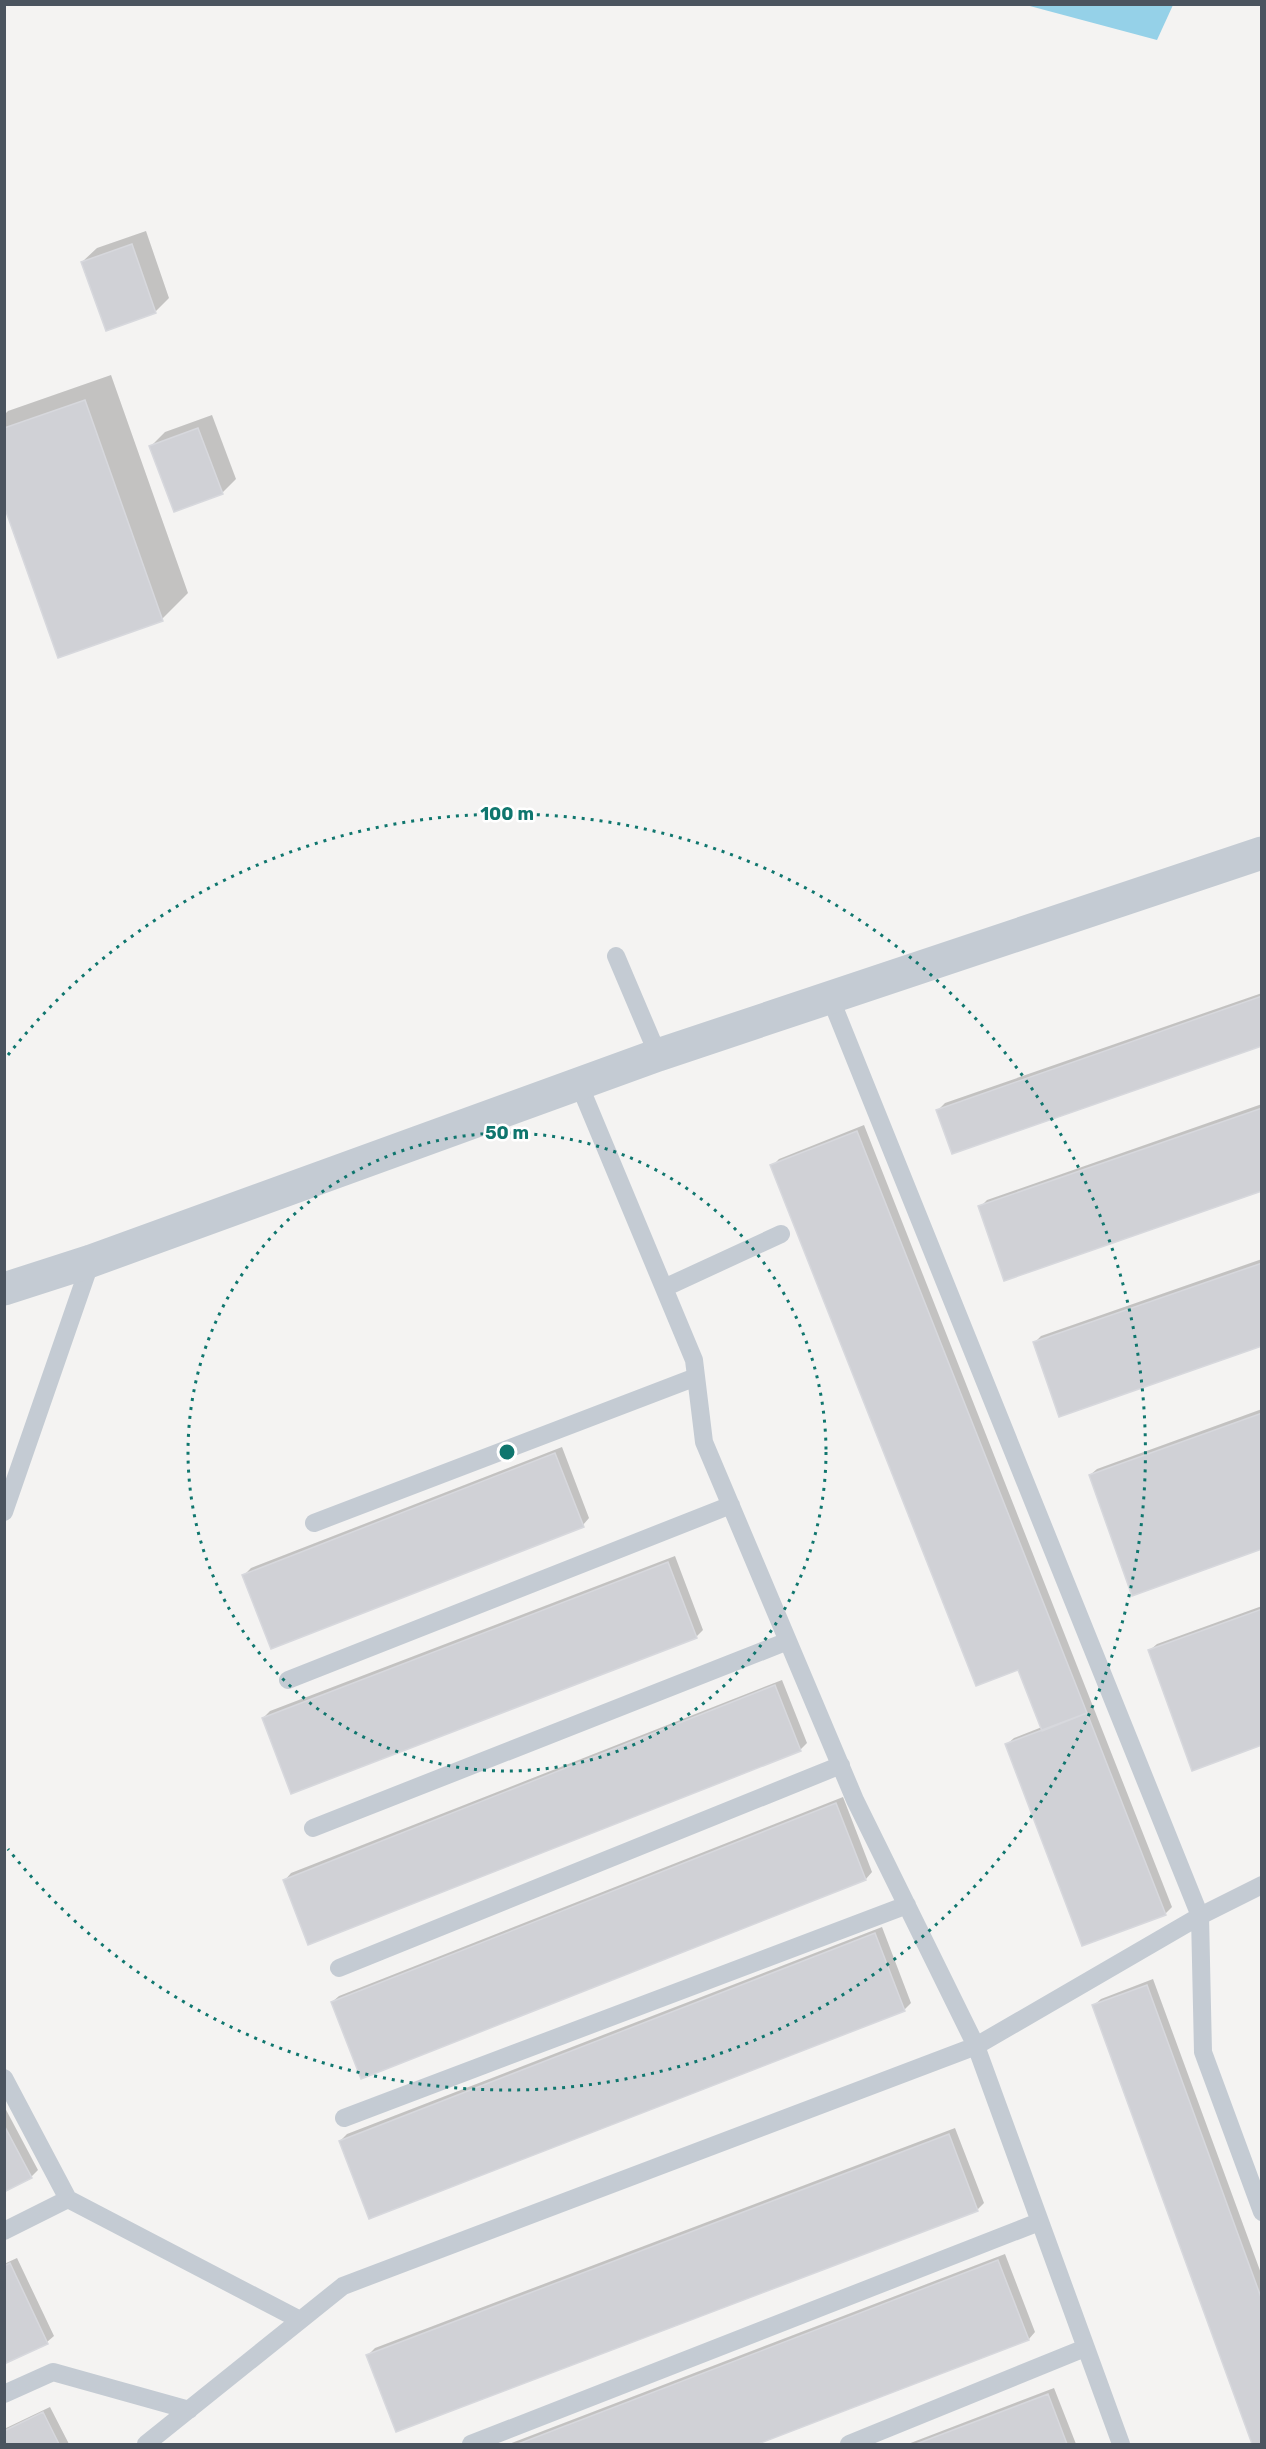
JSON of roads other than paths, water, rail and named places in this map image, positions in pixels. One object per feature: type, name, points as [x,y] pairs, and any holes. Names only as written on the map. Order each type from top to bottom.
[{"type":"street","points":[[4,1289],[92,1261],[658,1055],[1262,853]]},
{"type":"lane","points":[[616,956],[658,1055]]},
{"type":"lane","points":[[830,997],[1200,1916],[1203,2052],[1262,2212]]},
{"type":"lane","points":[[579,1084],[694,1360],[704,1442],[855,1800],[976,2046],[1038,2222],[1121,2445]]},
{"type":"lane","points":[[664,1288],[782,1234]]},
{"type":"lane","points":[[4,1512],[92,1261]]},
{"type":"lane","points":[[314,1523],[696,1377]]},
{"type":"lane","points":[[288,1680],[730,1505]]},
{"type":"lane","points":[[313,1828],[788,1641]]},
{"type":"lane","points":[[339,1968],[841,1765]]},
{"type":"lane","points":[[146,2445],[343,2286],[976,2046],[1200,1916],[1262,1886]]},
{"type":"lane","points":[[344,2118],[907,1905]]},
{"type":"lane","points":[[4,2078],[68,2199],[300,2320]]},
{"type":"lane","points":[[4,2231],[68,2199]]},
{"type":"lane","points":[[471,2445],[1038,2222]]},
{"type":"lane","points":[[849,2445],[1085,2348]]},
{"type":"lane","points":[[4,2394],[53,2372],[189,2410]]},
{"type":"water","points":[[1173,4],[1157,40],[1026,5]]}]
